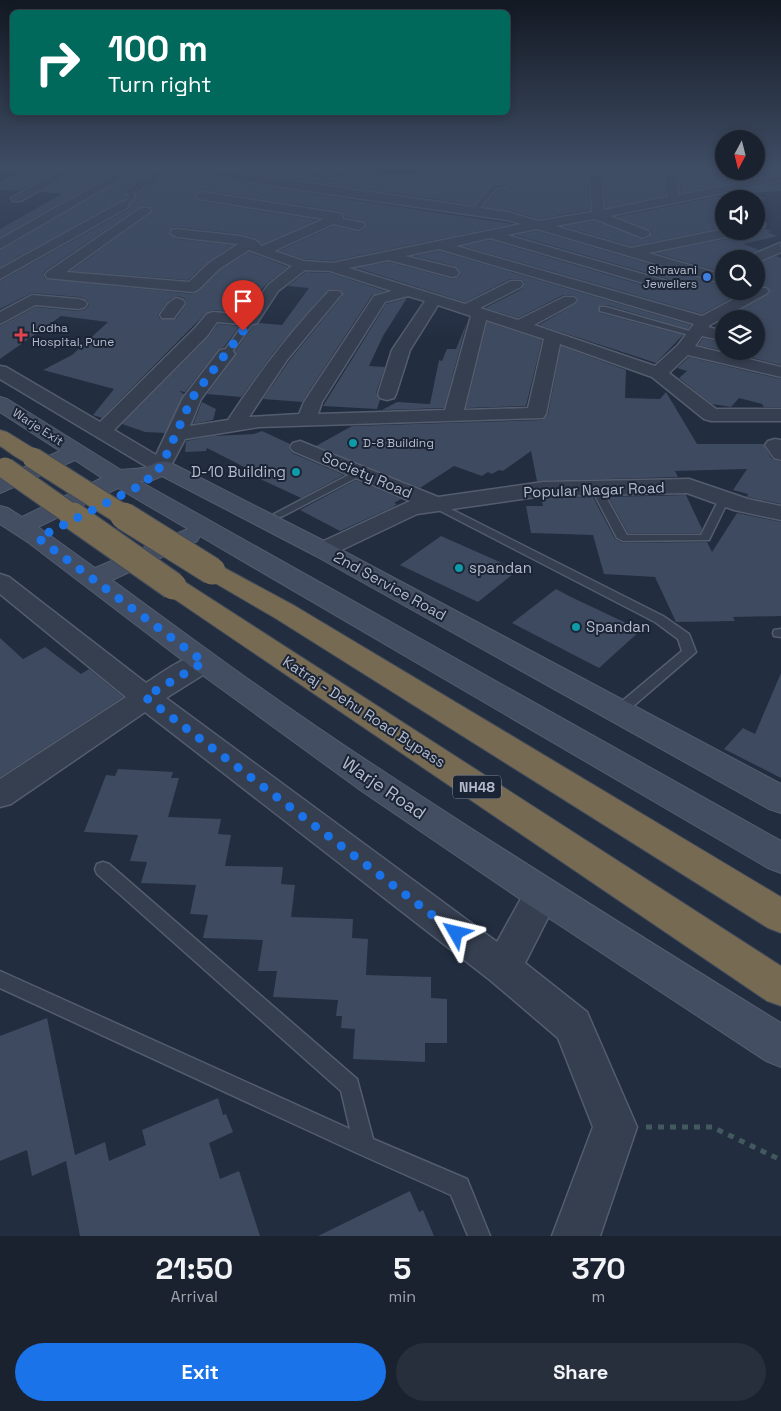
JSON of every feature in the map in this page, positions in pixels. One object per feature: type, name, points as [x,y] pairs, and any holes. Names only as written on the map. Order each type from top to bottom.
[{"type":"highway","points":[[0,436],[212,571],[284,612],[781,918]]},
{"type":"highway","name":"Katraj - Dehu Road Bypass","points":[[2,473],[781,988]]},
{"type":"street","points":[[0,245],[34,226]]},
{"type":"street","points":[[0,275],[87,226]]},
{"type":"street","points":[[125,226],[52,275],[193,287]]},
{"type":"street","points":[[158,302],[172,309],[214,266],[256,247],[295,236],[319,226]]},
{"type":"street","points":[[331,267],[527,226]]},
{"type":"street","points":[[541,226],[715,275]]},
{"type":"street","points":[[622,226],[643,234]]},
{"type":"street","points":[[278,232],[295,236]]},
{"type":"street","points":[[177,234],[240,240],[302,265],[331,267],[552,336],[658,373],[711,415],[779,412]]},
{"type":"street","points":[[490,234],[662,284]]},
{"type":"street","points":[[629,252],[715,235]]},
{"type":"street","points":[[436,244],[715,333]]},
{"type":"street","points":[[765,254],[780,247]]},
{"type":"street","points":[[306,420],[313,402],[379,299],[412,292],[452,272],[395,258]]},
{"type":"street","points":[[102,431],[201,332],[213,317],[251,320],[272,288],[302,265]]},
{"type":"street","points":[[453,416],[474,311],[516,284]]},
{"type":"street","points":[[0,319],[32,300],[85,300],[43,292]]},
{"type":"street","points":[[235,424],[288,346],[334,294]]},
{"type":"street","points":[[387,394],[401,350],[434,299]]},
{"type":"street","points":[[519,326],[569,300]]},
{"type":"street","points":[[658,373],[684,349],[699,328],[750,300]]},
{"type":"street","points":[[177,434],[259,421],[536,414],[552,336]]},
{"type":"street","points":[[684,349],[781,372]]},
{"type":"street","points":[[30,532],[142,477],[177,434],[192,398],[226,354]]},
{"type":"street","name":"2nd Service Road","points":[[0,371],[102,431],[142,477],[323,550],[781,800]]},
{"type":"street","name":"Warje Exit","points":[[0,402],[76,451]]},
{"type":"street","name":"Society Road","points":[[300,446],[431,505]]},
{"type":"street","points":[[2,473],[76,451],[142,477],[205,528],[781,858]]},
{"type":"street","name":"Popular Nagar Road","points":[[323,550],[411,508],[543,489],[689,486],[742,505],[781,513]]},
{"type":"street","name":"Warje Road","points":[[0,513],[94,578],[204,662],[375,783],[542,894],[781,1047]]},
{"type":"street","points":[[94,578],[205,528]]},
{"type":"street","points":[[0,582],[145,697],[503,968],[573,1025],[615,1127],[576,1236]]},
{"type":"street","points":[[0,795],[145,697],[204,662]]},
{"type":"street","points":[[503,968],[542,894]]},
{"type":"lane","points":[[603,309],[699,328]]},
{"type":"lane","points":[[226,354],[251,320]]},
{"type":"lane","points":[[278,514],[356,474],[431,505],[659,619],[684,637],[689,652],[619,712]]},
{"type":"lane","points":[[596,488],[623,538],[705,538],[724,499]]},
{"type":"lane","points":[[103,869],[350,1086],[364,1146]]},
{"type":"lane","points":[[0,979],[364,1146],[459,1187],[479,1236]]},
{"type":"path","points":[[615,1127],[712,1127],[781,1160]]},
{"type":"building","points":[[6,226],[20,226],[0,237],[0,229]]},
{"type":"building","points":[[43,226],[75,226],[0,267],[0,251]]},
{"type":"building","points":[[100,226],[112,226],[46,270],[43,274],[45,279],[193,294],[199,291],[220,270],[249,252],[288,267],[266,284],[242,313],[213,310],[206,313],[102,418],[93,415],[114,389],[43,370],[72,355],[108,322],[61,316],[0,359],[0,326],[35,307],[79,311],[86,309],[89,305],[87,300],[80,297],[32,293],[0,309],[0,281]],"holes":[[[178,296],[184,298],[187,303],[176,319],[160,319],[158,315],[170,299]]]},
{"type":"building","points":[[133,226],[304,226],[262,244],[255,238],[240,234],[172,228],[168,233],[177,239],[233,245],[208,262],[188,280],[71,271]]},
{"type":"building","points":[[333,226],[360,232],[367,227],[505,226],[332,261],[304,259],[279,251]]},
{"type":"building","points":[[563,226],[607,226],[644,240],[652,234],[650,230],[639,226],[715,226],[715,229],[631,246]]},
{"type":"building","points":[[765,229],[772,231],[767,232],[778,236],[765,239]]},
{"type":"building","points":[[537,231],[715,283],[715,300],[728,300],[702,314],[463,246],[490,240],[656,289],[667,289],[671,285],[668,279],[515,235]]},
{"type":"building","points":[[721,240],[760,240],[743,244],[759,250],[715,250],[715,270],[656,253]]},
{"type":"building","points":[[439,251],[691,325],[688,329],[607,305],[599,306],[600,313],[683,335],[656,363],[539,325],[575,304],[579,300],[574,295],[563,295],[518,318],[485,308],[522,289],[525,283],[521,279],[510,279],[465,302],[357,268],[389,262],[452,279],[459,277],[461,273],[455,266],[414,256]]},
{"type":"building","points":[[776,256],[781,258],[781,365],[761,360],[765,360],[765,310],[740,310],[757,300],[765,300],[765,295],[770,292],[765,287],[765,261]]},
{"type":"building","points":[[306,272],[330,273],[385,291],[372,295],[302,402],[263,399],[289,361],[343,295],[339,289],[328,290],[314,305],[274,352],[241,397],[207,394],[236,355],[235,351],[253,326],[259,323],[282,325],[309,288],[288,286]]},
{"type":"building","points":[[407,298],[383,336],[369,366],[385,367],[376,393],[380,400],[377,409],[323,406],[386,304]]},
{"type":"building","points":[[467,322],[444,408],[382,410],[397,402],[430,404],[439,360],[442,361],[447,349],[456,349]]},
{"type":"building","points":[[487,322],[542,340],[526,406],[466,408]]},
{"type":"building","points":[[218,324],[240,326],[185,392],[179,391],[184,394],[165,433],[145,432],[122,424],[208,337]]},
{"type":"building","points":[[703,338],[715,341],[715,349],[698,345]]},
{"type":"building","points":[[561,346],[626,370],[625,398],[660,399],[666,392],[697,444],[763,444],[772,459],[781,462],[781,504],[747,497],[748,494],[733,490],[747,469],[675,471],[678,477],[537,481],[531,451],[503,471],[499,470],[492,474],[488,472],[482,476],[454,466],[420,488],[316,446],[352,426],[543,420],[548,414]]},
{"type":"building","points":[[689,357],[781,379],[781,407],[764,407],[762,404],[739,398],[731,407],[712,404],[679,378],[687,371],[677,368]]},
{"type":"building","points":[[202,402],[216,409],[213,420],[193,424]]},
{"type":"building","points":[[262,431],[290,444],[288,447],[292,453],[344,475],[301,498],[258,478],[262,476],[207,448],[206,451],[185,452],[186,441],[213,436],[254,434]]},
{"type":"building","points":[[356,480],[401,499],[394,503],[397,504],[393,507],[340,531],[300,510]]},
{"type":"building","points":[[686,495],[702,529],[700,533],[628,533],[608,497]]},
{"type":"building","points":[[593,497],[615,539],[623,543],[707,542],[712,552],[737,513],[781,522],[781,616],[733,617],[735,621],[676,622],[655,577],[604,574],[593,535],[531,533],[526,506],[543,506],[541,498]]},
{"type":"building","name":"spandan","points":[[441,536],[527,574],[513,574],[478,602],[400,565]]},
{"type":"building","name":"Spandan","points":[[556,589],[641,630],[599,668],[512,623]]},
{"type":"building","points":[[0,638],[23,659],[45,647],[81,674],[89,669],[123,697],[0,777]]},
{"type":"building","points":[[781,673],[781,778],[724,749],[743,728],[755,734]]},
{"type":"building","points":[[118,769],[173,772],[171,778],[179,778],[168,817],[221,819],[218,834],[231,835],[225,866],[283,867],[281,884],[295,885],[291,917],[353,919],[352,938],[368,939],[366,975],[431,977],[431,998],[447,999],[447,1043],[425,1043],[425,1062],[353,1059],[355,1029],[341,1028],[342,1016],[336,1016],[338,1000],[273,997],[277,971],[258,971],[263,940],[203,938],[208,915],[190,914],[196,885],[141,883],[147,862],[130,861],[138,835],[84,832],[106,775],[115,776]]},
{"type":"building","points":[[47,1018],[75,1155],[105,1142],[109,1161],[146,1145],[142,1130],[218,1098],[223,1115],[226,1114],[233,1132],[209,1143],[220,1179],[239,1171],[260,1236],[80,1236],[66,1161],[32,1176],[27,1150],[0,1161],[0,1036]]},
{"type":"building","points":[[410,1191],[419,1212],[423,1210],[434,1236],[318,1236]]},
{"type":"place","name":"Shravani Jewellers","points":[[707,277]]},
{"type":"place","name":"Lodha Hospital, Pune","points":[[21,335]]},
{"type":"place","name":"D-8 Building","points":[[353,443]]},
{"type":"place","name":"D-10 Building","points":[[296,472]]},
{"type":"place","name":"spandan","points":[[459,568]]},
{"type":"place","name":"Spandan","points":[[576,627]]},
{"type":"route","points":[[243,331],[192,398],[161,467],[150,474],[147,482],[38,538],[204,662],[145,697],[456,933]]}]
